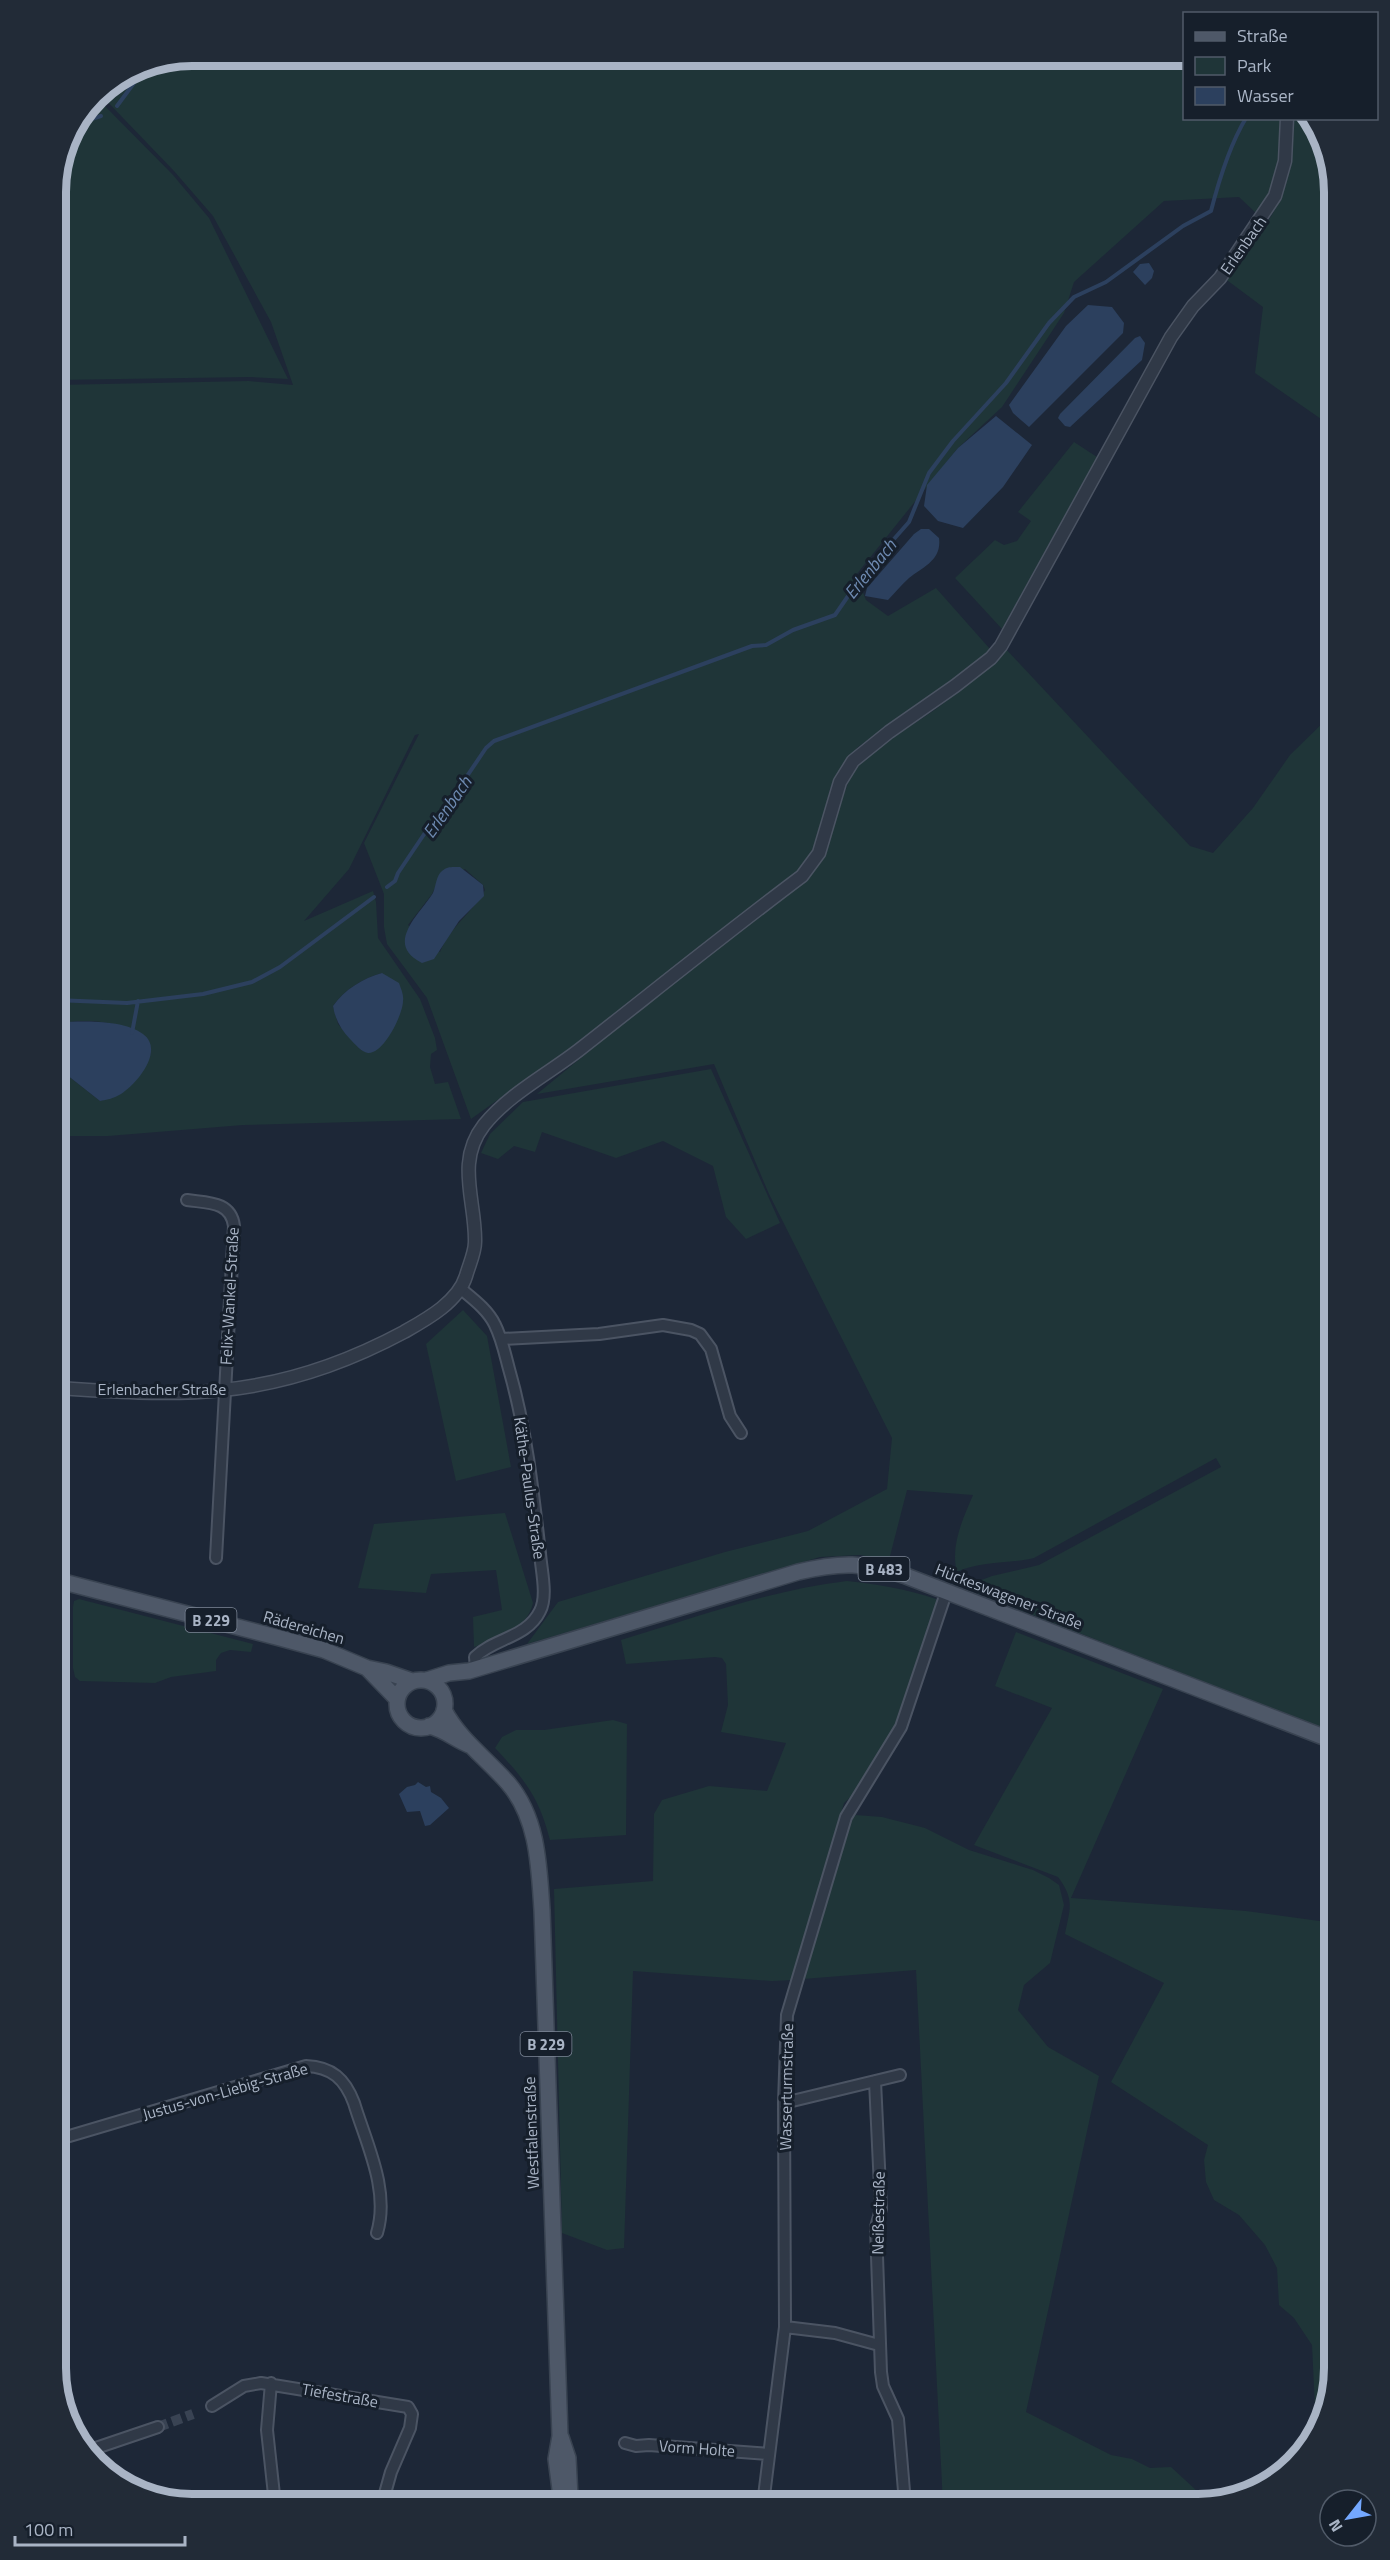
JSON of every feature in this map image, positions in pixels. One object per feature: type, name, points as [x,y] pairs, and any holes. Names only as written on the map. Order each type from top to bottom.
[{"type":"main road","name":"Hückeswagener Straße","points":[[419,1681],[472,1669],[718,1594],[831,1564],[858,1564],[875,1566],[1324,1737]]},
{"type":"main road","name":"Rädereichen","points":[[66,1583],[280,1638],[345,1658],[367,1668],[419,1681]]},
{"type":"main road","name":"Rädereichen","points":[[367,1668],[397,1699]]},
{"type":"main road","name":"Hückeswagener Straße","points":[[444,1703],[451,1683],[472,1669]]},
{"type":"main road","points":[[419,1681],[437,1685],[444,1703],[439,1720],[429,1726],[418,1728],[404,1721],[398,1712],[397,1699],[402,1689],[419,1681]]},
{"type":"main road","name":"Westfalenstraße","points":[[444,1703],[469,1745],[519,1798],[532,1828],[540,1875],[560,2436],[556,2459],[561,2494]]},
{"type":"main road","name":"Westfalenstraße","points":[[429,1726],[438,1728],[469,1745]]},
{"type":"main road","name":"Westfalenstraße","points":[[560,2436],[568,2458],[570,2494]]},
{"type":"street","name":"Erlenbach","points":[[461,1289],[474,1251],[468,1160],[482,1128],[497,1112],[802,876],[819,853],[840,782],[854,761],[889,732],[991,658],[1001,646],[1177,328],[1193,306],[1220,278],[1275,196],[1286,161],[1287,120]]},
{"type":"street","name":"Felix-Wankel-Straße","points":[[187,1200],[218,1204],[230,1212],[233,1219],[216,1558]]},
{"type":"street","name":"Käthe-Paulus-Straße","points":[[461,1289],[484,1309],[501,1339],[525,1434],[538,1535],[543,1601],[542,1610],[528,1627],[516,1635],[485,1648],[475,1658],[472,1669]]},
{"type":"street","name":"Erlenbacher Straße","points":[[66,1388],[163,1392],[224,1390],[292,1376],[360,1353],[420,1323],[461,1289]]},
{"type":"street","points":[[501,1339],[599,1334],[663,1325],[690,1330],[700,1334],[711,1349],[730,1416],[741,1433]]},
{"type":"street","name":"Wasserturmstraße","points":[[765,2494],[785,2327],[784,2103],[787,2015],[844,1823],[851,1807],[882,1762],[901,1727],[946,1593]]},
{"type":"street","name":"Justus-von-Liebig-Straße","points":[[66,2137],[306,2066],[320,2066],[336,2073],[348,2087],[354,2103],[382,2200],[377,2233]]},
{"type":"street","points":[[784,2103],[900,2075]]},
{"type":"street","name":"Neißestraße","points":[[875,2081],[881,2209],[876,2227],[879,2345],[883,2386],[898,2420],[904,2490]]},
{"type":"street","points":[[785,2327],[835,2333],[879,2345]]},
{"type":"street","points":[[271,2383],[267,2430],[274,2494]]},
{"type":"street","name":"Tiefestraße","points":[[212,2406],[244,2386],[271,2383],[408,2408],[412,2414],[411,2428],[385,2494]]},
{"type":"street","points":[[95,2448],[158,2427]]},
{"type":"street","name":"Vorm Holte","points":[[625,2443],[636,2446],[769,2454]]},
{"type":"green space","points":[[184,66],[1183,66],[1183,120],[1282,120],[1277,168],[1258,215],[1239,197],[1164,201],[1074,282],[1064,313],[1002,407],[958,448],[856,575],[866,600],[888,616],[936,588],[990,649],[981,659],[858,747],[845,763],[830,789],[817,846],[797,873],[570,1048],[471,1119],[427,998],[387,944],[384,927],[384,894],[364,843],[419,734],[415,735],[349,869],[304,921],[373,891],[376,902],[378,938],[420,999],[435,1038],[437,1050],[431,1054],[430,1067],[435,1084],[448,1082],[461,1119],[243,1125],[108,1136],[66,1136],[66,1074],[100,1101],[118,1094],[132,1084],[143,1070],[151,1053],[126,1031],[112,1024],[77,1021],[66,1023],[66,385],[249,381],[293,385],[271,322],[213,216],[174,171],[106,100],[136,79],[167,68]],"holes":[[[465,869],[483,885],[485,890],[449,935],[440,952],[408,925],[432,894],[438,881]],[[382,973],[361,1050],[338,1024],[333,1006],[354,985]]]},
{"type":"green space","points":[[102,104],[173,175],[209,218],[288,379],[250,377],[66,380],[66,184],[68,167],[79,136]]},
{"type":"green space","points":[[1293,120],[1301,120],[1317,151],[1323,175],[1324,421],[1255,373],[1263,307],[1224,278],[1263,229],[1276,208],[1284,188],[1291,149]]},
{"type":"green space","points":[[1074,442],[1097,457],[1002,629],[955,578],[995,540],[1004,545],[1017,541],[1031,521],[1018,512]]},
{"type":"green space","points":[[1005,648],[1190,846],[1213,853],[1253,808],[1290,755],[1324,722],[1324,1729],[967,1589],[971,1584],[992,1576],[1039,1565],[1221,1467],[1216,1458],[1034,1558],[985,1564],[957,1572],[956,1542],[973,1495],[907,1490],[889,1560],[860,1555],[820,1557],[527,1644],[558,1602],[725,1552],[808,1531],[887,1489],[892,1438],[769,1194],[714,1064],[537,1094],[819,862],[852,772],[870,753],[936,709],[996,662]]},
{"type":"green space","points":[[711,1069],[780,1223],[746,1239],[726,1217],[713,1166],[663,1141],[616,1158],[542,1132],[535,1152],[514,1146],[498,1159],[481,1153],[490,1134],[523,1102]]},
{"type":"green space","points":[[463,1310],[487,1336],[511,1467],[456,1481],[426,1344]]},
{"type":"green space","points":[[505,1513],[533,1603],[524,1620],[510,1632],[474,1647],[473,1617],[502,1610],[496,1570],[431,1574],[426,1593],[358,1588],[374,1524]]},
{"type":"green space","points":[[847,1581],[892,1587],[936,1599],[936,1611],[924,1653],[879,1760],[868,1777],[844,1803],[793,1980],[772,1981],[633,1971],[624,2248],[607,2250],[562,2233],[554,1889],[653,1881],[654,1814],[662,1800],[709,1786],[767,1791],[786,1743],[721,1732],[728,1705],[726,1664],[722,1658],[626,1664],[621,1640],[761,1598]]},
{"type":"green space","points":[[79,1599],[253,1644],[251,1652],[230,1650],[221,1653],[216,1660],[216,1671],[171,1677],[155,1683],[80,1681],[75,1677],[73,1668],[73,1607],[74,1601]]},
{"type":"green space","points":[[1016,1632],[1163,1689],[1071,1898],[1246,1911],[1324,1922],[1324,2368],[1322,2393],[1315,2413],[1312,2345],[1294,2318],[1279,2305],[1277,2268],[1265,2245],[1239,2215],[1214,2200],[1206,2182],[1204,2160],[1208,2145],[1111,2082],[1164,1983],[1065,1934],[1070,1904],[1067,1892],[1058,1877],[974,1845],[1052,1708],[995,1686]]},
{"type":"green space","points":[[613,1720],[627,1724],[626,1835],[550,1840],[536,1800],[515,1770],[495,1748],[502,1737],[516,1730],[544,1730]]},
{"type":"green space","points":[[856,1815],[882,1817],[925,1828],[969,1850],[1033,1870],[1059,1885],[1064,1905],[1050,1963],[1024,1985],[1018,2010],[1048,2047],[1099,2076],[1026,2412],[1111,2455],[1132,2459],[1150,2468],[1171,2467],[1202,2494],[942,2494],[916,1970],[803,1979],[850,1819]]},
{"type":"water","points":[[1149,263],[1154,271],[1152,278],[1145,285],[1133,272],[1140,264]]},
{"type":"water","points":[[1088,305],[1112,307],[1124,323],[1123,333],[1029,427],[1013,413],[1009,405],[1066,326]]},
{"type":"water","points":[[1140,336],[1145,343],[1142,360],[1070,427],[1065,426],[1058,418],[1060,414],[1135,338]]},
{"type":"water","points":[[996,416],[1032,445],[1003,487],[963,528],[938,521],[924,506],[927,485],[958,448]]},
{"type":"water","points":[[921,529],[929,529],[939,538],[938,552],[935,557],[909,578],[888,600],[865,596],[867,588]]},
{"type":"water","points":[[460,867],[483,885],[484,896],[459,921],[434,959],[422,963],[411,955],[406,947],[405,938],[408,928],[433,893],[440,873],[444,869]]},
{"type":"water","points":[[382,973],[399,983],[403,996],[402,1007],[392,1032],[380,1047],[368,1053],[358,1048],[344,1032],[333,1006],[354,985]]},
{"type":"water","points":[[66,1022],[104,1022],[126,1026],[143,1034],[149,1041],[150,1057],[141,1075],[116,1097],[100,1101],[67,1075]]},
{"type":"water","points":[[418,1782],[426,1787],[430,1786],[431,1792],[441,1798],[449,1808],[430,1825],[425,1826],[420,1811],[407,1812],[399,1794]]},
{"type":"waterway","points":[[117,106],[137,78]]},
{"type":"waterway","points":[[88,120],[101,116]]},
{"type":"waterway","name":"Erlenbach","points":[[387,887],[395,881],[433,821],[442,813],[486,748],[494,741],[752,646],[766,645],[793,630],[835,615],[864,573],[909,522],[929,473],[953,441],[1006,383],[1049,323],[1074,297],[1106,282],[1183,226],[1211,211],[1221,175],[1245,120]]},
{"type":"waterway","name":"Erlenbach","points":[[66,1000],[127,1003],[203,994],[252,982],[280,967],[374,897]]},
{"type":"waterway","points":[[132,1033],[138,1001]]},
{"type":"tunnel","points":[[158,2427],[193,2414]]}]
